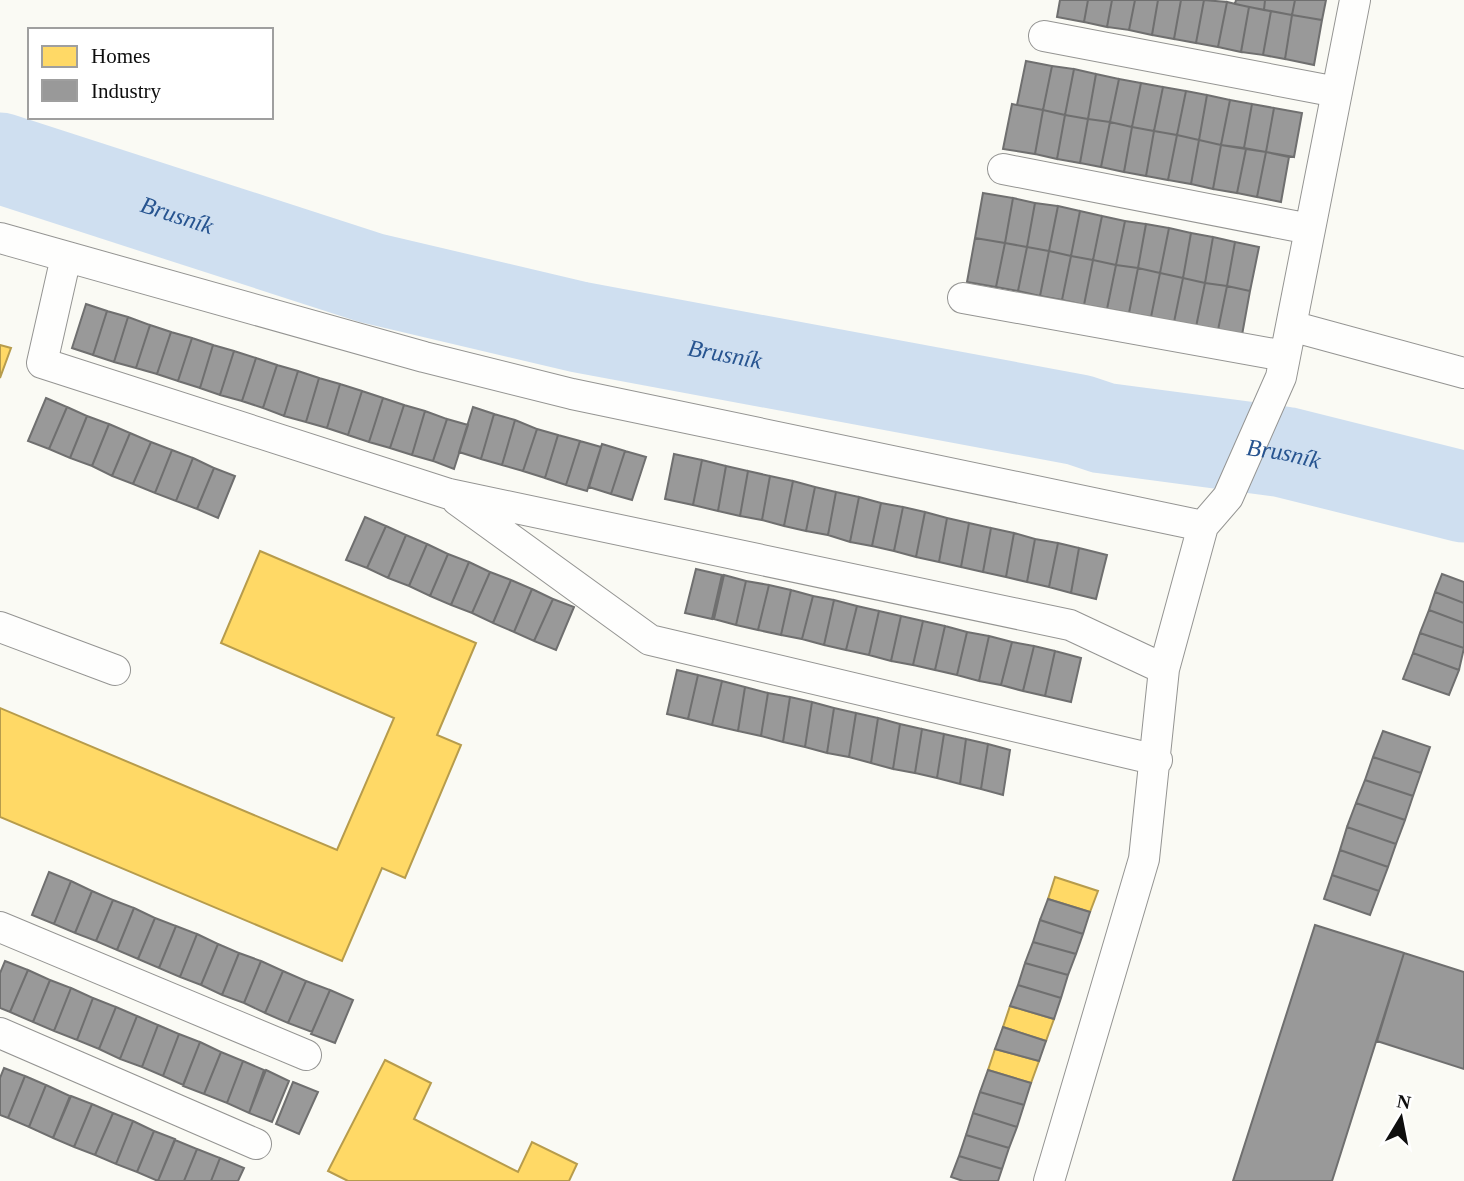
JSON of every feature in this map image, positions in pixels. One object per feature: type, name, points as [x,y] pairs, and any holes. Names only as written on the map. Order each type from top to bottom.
[{"type":"lane","points":[[1049,1181],[1144,859],[1157,760],[1164,669],[1203,526],[1228,497],[1283,367],[1356,0]]},
{"type":"lane","points":[[1044,36],[1337,93]]},
{"type":"lane","points":[[1003,169],[1310,229]]},
{"type":"lane","points":[[0,238],[424,357],[572,394],[1203,526]]},
{"type":"lane","points":[[66,257],[42,362],[449,494],[1070,625],[1164,669]]},
{"type":"lane","points":[[963,298],[1283,367]]},
{"type":"lane","points":[[1291,326],[1464,373]]},
{"type":"lane","points":[[449,494],[650,640],[1157,760]]},
{"type":"lane","points":[[0,627],[115,670]]},
{"type":"lane","points":[[0,927],[306,1055]]},
{"type":"lane","points":[[0,1033],[256,1144]]},
{"type":"building: Homes","points":[[0,345],[11,348],[0,378]]},
{"type":"building: Homes","points":[[260,551],[476,643],[437,735],[461,745],[405,878],[382,868],[342,961],[0,817],[0,708],[337,850],[394,718],[221,643]]},
{"type":"building: Homes","points":[[1055,877],[1098,891],[1090,912],[1048,899]]},
{"type":"building: Homes","points":[[1010,1006],[1054,1019],[1046,1041],[1003,1027]]},
{"type":"building: Homes","points":[[995,1049],[1039,1061],[1031,1083],[988,1070]]},
{"type":"building: Homes","points":[[385,1060],[431,1083],[414,1119],[518,1172],[532,1142],[577,1164],[569,1181],[348,1181],[328,1171]]},
{"type":"building: Industry","points":[[1060,0],[1088,0],[1084,22],[1057,17]]},
{"type":"building: Industry","points":[[1088,0],[1112,0],[1107,27],[1084,22]]},
{"type":"building: Industry","points":[[1112,0],[1135,0],[1129,30],[1107,27]]},
{"type":"building: Industry","points":[[1135,0],[1158,0],[1152,35],[1129,30]]},
{"type":"building: Industry","points":[[1158,0],[1181,0],[1174,39],[1152,35]]},
{"type":"building: Industry","points":[[1181,0],[1204,0],[1196,43],[1174,39]]},
{"type":"building: Industry","points":[[1204,0],[1227,2],[1218,47],[1196,43]]},
{"type":"building: Industry","points":[[1236,0],[1265,0],[1264,10],[1235,4]]},
{"type":"building: Industry","points":[[1265,0],[1295,0],[1292,15],[1264,10]]},
{"type":"building: Industry","points":[[1295,0],[1326,0],[1322,20],[1292,15]]},
{"type":"building: Industry","points":[[1227,2],[1249,7],[1241,52],[1218,47]]},
{"type":"building: Industry","points":[[1249,7],[1271,11],[1263,55],[1241,52]]},
{"type":"building: Industry","points":[[1271,11],[1292,15],[1285,59],[1263,55]]},
{"type":"building: Industry","points":[[1292,15],[1322,20],[1314,65],[1285,59]]},
{"type":"building: Industry","points":[[1026,61],[1052,66],[1043,110],[1017,105]]},
{"type":"building: Industry","points":[[1052,66],[1074,69],[1065,115],[1043,110]]},
{"type":"building: Industry","points":[[1074,69],[1096,74],[1088,119],[1065,115]]},
{"type":"building: Industry","points":[[1096,74],[1119,79],[1110,122],[1088,119]]},
{"type":"building: Industry","points":[[1119,79],[1141,83],[1132,127],[1110,122]]},
{"type":"building: Industry","points":[[1141,83],[1163,87],[1154,131],[1132,127]]},
{"type":"building: Industry","points":[[1163,87],[1186,91],[1177,135],[1154,131]]},
{"type":"building: Industry","points":[[1186,91],[1207,95],[1199,140],[1177,135]]},
{"type":"building: Industry","points":[[1207,95],[1230,100],[1221,145],[1199,140]]},
{"type":"building: Industry","points":[[1230,100],[1252,104],[1244,148],[1221,145]]},
{"type":"building: Industry","points":[[1012,104],[1043,110],[1035,154],[1003,149]]},
{"type":"building: Industry","points":[[1252,104],[1274,108],[1266,152],[1244,148]]},
{"type":"building: Industry","points":[[1274,108],[1302,113],[1294,157],[1266,152]]},
{"type":"building: Industry","points":[[1043,110],[1065,115],[1057,159],[1035,154]]},
{"type":"building: Industry","points":[[1065,115],[1088,119],[1080,163],[1057,159]]},
{"type":"building: Industry","points":[[1088,119],[1110,122],[1101,167],[1080,163]]},
{"type":"building: Industry","points":[[1110,122],[1132,127],[1124,172],[1101,167]]},
{"type":"building: Industry","points":[[1132,127],[1154,131],[1146,176],[1124,172]]},
{"type":"building: Industry","points":[[1154,131],[1177,135],[1168,180],[1146,176]]},
{"type":"building: Industry","points":[[1177,135],[1199,140],[1191,184],[1168,180]]},
{"type":"building: Industry","points":[[1199,140],[1221,145],[1213,189],[1191,184]]},
{"type":"building: Industry","points":[[1221,145],[1246,149],[1237,193],[1213,189]]},
{"type":"building: Industry","points":[[1246,149],[1266,152],[1257,197],[1237,193]]},
{"type":"building: Industry","points":[[1266,152],[1289,157],[1281,202],[1257,197]]},
{"type":"building: Industry","points":[[983,193],[1013,198],[1005,243],[975,238]]},
{"type":"building: Industry","points":[[1013,198],[1035,203],[1027,247],[1005,243]]},
{"type":"building: Industry","points":[[1035,203],[1058,206],[1049,251],[1027,247]]},
{"type":"building: Industry","points":[[1058,206],[1080,211],[1071,256],[1049,251]]},
{"type":"building: Industry","points":[[1080,211],[1102,216],[1093,260],[1071,256]]},
{"type":"building: Industry","points":[[1102,216],[1125,221],[1116,265],[1093,260]]},
{"type":"building: Industry","points":[[1125,221],[1146,224],[1138,268],[1116,265]]},
{"type":"building: Industry","points":[[1146,224],[1169,228],[1160,273],[1138,268]]},
{"type":"building: Industry","points":[[1169,228],[1191,233],[1183,278],[1160,273]]},
{"type":"building: Industry","points":[[1191,233],[1213,237],[1205,283],[1183,278]]},
{"type":"building: Industry","points":[[1213,237],[1235,242],[1227,286],[1205,283]]},
{"type":"building: Industry","points":[[975,238],[1005,243],[996,287],[967,282]]},
{"type":"building: Industry","points":[[1235,242],[1259,247],[1250,291],[1227,286]]},
{"type":"building: Industry","points":[[1005,243],[1027,247],[1018,291],[996,287]]},
{"type":"building: Industry","points":[[1027,247],[1049,251],[1040,296],[1018,291]]},
{"type":"building: Industry","points":[[1049,251],[1071,256],[1062,300],[1040,296]]},
{"type":"building: Industry","points":[[1071,256],[1093,260],[1084,305],[1062,300]]},
{"type":"building: Industry","points":[[1093,260],[1116,265],[1107,309],[1084,305]]},
{"type":"building: Industry","points":[[1116,265],[1138,268],[1129,313],[1107,309]]},
{"type":"building: Industry","points":[[1138,268],[1160,273],[1151,317],[1129,313]]},
{"type":"building: Industry","points":[[1160,273],[1183,278],[1174,322],[1151,317]]},
{"type":"building: Industry","points":[[1183,278],[1205,283],[1196,327],[1174,322]]},
{"type":"building: Industry","points":[[1205,283],[1227,286],[1218,330],[1196,327]]},
{"type":"building: Industry","points":[[1227,286],[1250,291],[1242,335],[1218,330]]},
{"type":"building: Industry","points":[[86,304],[107,311],[93,355],[72,348]]},
{"type":"building: Industry","points":[[107,311],[128,317],[114,362],[93,355]]},
{"type":"building: Industry","points":[[128,317],[150,325],[136,368],[114,362]]},
{"type":"building: Industry","points":[[150,325],[171,332],[157,374],[136,368]]},
{"type":"building: Industry","points":[[171,332],[192,338],[178,381],[157,374]]},
{"type":"building: Industry","points":[[192,338],[213,345],[200,388],[178,381]]},
{"type":"building: Industry","points":[[213,345],[234,351],[220,395],[200,388]]},
{"type":"building: Industry","points":[[234,351],[256,358],[242,401],[220,395]]},
{"type":"building: Industry","points":[[256,358],[277,365],[263,408],[242,401]]},
{"type":"building: Industry","points":[[277,365],[298,371],[284,416],[263,408]]},
{"type":"building: Industry","points":[[298,371],[319,378],[306,422],[284,416]]},
{"type":"building: Industry","points":[[319,378],[340,384],[327,428],[306,422]]},
{"type":"building: Industry","points":[[340,384],[362,391],[348,435],[327,428]]},
{"type":"building: Industry","points":[[362,391],[383,398],[369,442],[348,435]]},
{"type":"building: Industry","points":[[46,398],[67,407],[49,449],[28,441]]},
{"type":"building: Industry","points":[[383,398],[404,405],[390,448],[369,442]]},
{"type":"building: Industry","points":[[404,405],[425,411],[412,455],[390,448]]},
{"type":"building: Industry","points":[[67,407],[87,416],[70,458],[49,449]]},
{"type":"building: Industry","points":[[473,407],[494,414],[481,459],[459,452]]},
{"type":"building: Industry","points":[[425,411],[447,419],[433,461],[412,455]]},
{"type":"building: Industry","points":[[494,414],[515,420],[502,465],[481,459]]},
{"type":"building: Industry","points":[[87,416],[109,424],[92,466],[70,458]]},
{"type":"building: Industry","points":[[447,419],[468,425],[454,469],[433,461]]},
{"type":"building: Industry","points":[[515,420],[537,429],[523,471],[502,465]]},
{"type":"building: Industry","points":[[109,424],[130,433],[112,476],[92,466]]},
{"type":"building: Industry","points":[[537,429],[558,435],[545,478],[523,471]]},
{"type":"building: Industry","points":[[130,433],[151,442],[133,484],[112,476]]},
{"type":"building: Industry","points":[[558,435],[580,441],[566,485],[545,478]]},
{"type":"building: Industry","points":[[580,441],[601,447],[587,491],[566,485]]},
{"type":"building: Industry","points":[[151,442],[172,450],[155,493],[133,484]]},
{"type":"building: Industry","points":[[602,444],[625,451],[611,494],[589,487]]},
{"type":"building: Industry","points":[[172,450],[193,458],[176,501],[155,493]]},
{"type":"building: Industry","points":[[625,451],[646,457],[632,500],[611,494]]},
{"type":"building: Industry","points":[[674,454],[702,460],[693,505],[665,499]]},
{"type":"building: Industry","points":[[193,458],[214,468],[197,509],[176,501]]},
{"type":"building: Industry","points":[[702,460],[726,466],[718,511],[693,505]]},
{"type":"building: Industry","points":[[726,466],[748,471],[740,516],[718,511]]},
{"type":"building: Industry","points":[[214,468],[235,476],[218,518],[197,509]]},
{"type":"building: Industry","points":[[748,471],[770,476],[762,520],[740,516]]},
{"type":"building: Industry","points":[[770,476],[793,481],[784,526],[762,520]]},
{"type":"building: Industry","points":[[793,481],[815,487],[806,531],[784,526]]},
{"type":"building: Industry","points":[[815,487],[836,492],[828,535],[806,531]]},
{"type":"building: Industry","points":[[836,492],[859,497],[850,542],[828,535]]},
{"type":"building: Industry","points":[[859,497],[881,503],[872,546],[850,542]]},
{"type":"building: Industry","points":[[881,503],[903,507],[894,551],[872,546]]},
{"type":"building: Industry","points":[[903,507],[925,512],[916,557],[894,551]]},
{"type":"building: Industry","points":[[925,512],[947,518],[939,562],[916,557]]},
{"type":"building: Industry","points":[[365,517],[386,526],[367,568],[346,560]]},
{"type":"building: Industry","points":[[947,518],[969,523],[961,567],[939,562]]},
{"type":"building: Industry","points":[[969,523],[991,528],[983,572],[961,567]]},
{"type":"building: Industry","points":[[386,526],[406,535],[388,578],[367,568]]},
{"type":"building: Industry","points":[[991,528],[1014,533],[1006,577],[983,572]]},
{"type":"building: Industry","points":[[1014,533],[1035,539],[1027,582],[1006,577]]},
{"type":"building: Industry","points":[[406,535],[427,544],[409,586],[388,578]]},
{"type":"building: Industry","points":[[1035,539],[1058,543],[1049,587],[1027,582]]},
{"type":"building: Industry","points":[[1058,543],[1079,548],[1071,593],[1049,587]]},
{"type":"building: Industry","points":[[427,544],[448,554],[430,596],[409,586]]},
{"type":"building: Industry","points":[[1079,548],[1107,555],[1096,599],[1071,593]]},
{"type":"building: Industry","points":[[448,554],[469,562],[451,605],[430,596]]},
{"type":"building: Industry","points":[[469,562],[490,572],[472,613],[451,605]]},
{"type":"building: Industry","points":[[696,569],[722,575],[712,619],[685,613]]},
{"type":"building: Industry","points":[[490,572],[511,580],[493,623],[472,613]]},
{"type":"building: Industry","points":[[1442,574],[1464,582],[1464,603],[1435,592]]},
{"type":"building: Industry","points":[[724,575],[746,581],[736,625],[714,619]]},
{"type":"building: Industry","points":[[511,580],[532,589],[514,632],[493,623]]},
{"type":"building: Industry","points":[[746,581],[769,585],[758,630],[736,625]]},
{"type":"building: Industry","points":[[769,585],[791,590],[781,635],[758,630]]},
{"type":"building: Industry","points":[[532,589],[553,599],[534,641],[514,632]]},
{"type":"building: Industry","points":[[791,590],[813,596],[802,639],[781,635]]},
{"type":"building: Industry","points":[[1435,592],[1464,603],[1464,623],[1429,610]]},
{"type":"building: Industry","points":[[813,596],[834,600],[824,645],[802,639]]},
{"type":"building: Industry","points":[[553,599],[574,607],[556,650],[534,641]]},
{"type":"building: Industry","points":[[834,600],[857,606],[846,650],[824,645]]},
{"type":"building: Industry","points":[[857,606],[879,611],[869,655],[846,650]]},
{"type":"building: Industry","points":[[1429,610],[1464,623],[1464,648],[1420,633]]},
{"type":"building: Industry","points":[[879,611],[901,616],[891,661],[869,655]]},
{"type":"building: Industry","points":[[901,616],[923,621],[913,665],[891,661]]},
{"type":"building: Industry","points":[[923,621],[945,626],[935,670],[913,665]]},
{"type":"building: Industry","points":[[945,626],[967,632],[957,675],[935,670]]},
{"type":"building: Industry","points":[[967,632],[989,636],[979,681],[957,675]]},
{"type":"building: Industry","points":[[1420,633],[1464,648],[1459,670],[1413,653]]},
{"type":"building: Industry","points":[[989,636],[1012,642],[1001,685],[979,681]]},
{"type":"building: Industry","points":[[1012,642],[1034,646],[1023,691],[1001,685]]},
{"type":"building: Industry","points":[[1034,646],[1055,651],[1045,696],[1023,691]]},
{"type":"building: Industry","points":[[1055,651],[1081,658],[1071,702],[1045,696]]},
{"type":"building: Industry","points":[[1413,653],[1459,670],[1449,695],[1403,679]]},
{"type":"building: Industry","points":[[677,670],[698,675],[688,719],[667,714]]},
{"type":"building: Industry","points":[[698,675],[722,681],[712,725],[688,719]]},
{"type":"building: Industry","points":[[722,681],[745,687],[738,731],[712,725]]},
{"type":"building: Industry","points":[[745,687],[768,693],[761,736],[738,731]]},
{"type":"building: Industry","points":[[768,693],[790,697],[783,742],[761,736]]},
{"type":"building: Industry","points":[[790,697],[812,702],[805,747],[783,742]]},
{"type":"building: Industry","points":[[812,702],[834,708],[827,753],[805,747]]},
{"type":"building: Industry","points":[[834,708],[856,713],[849,757],[827,753]]},
{"type":"building: Industry","points":[[856,713],[878,718],[871,763],[849,757]]},
{"type":"building: Industry","points":[[878,718],[900,724],[893,769],[871,763]]},
{"type":"building: Industry","points":[[900,724],[922,729],[915,773],[893,769]]},
{"type":"building: Industry","points":[[922,729],[944,734],[937,778],[915,773]]},
{"type":"building: Industry","points":[[1383,731],[1430,747],[1421,773],[1373,757]]},
{"type":"building: Industry","points":[[944,734],[966,739],[960,784],[937,778]]},
{"type":"building: Industry","points":[[966,739],[988,744],[981,789],[960,784]]},
{"type":"building: Industry","points":[[988,744],[1010,750],[1003,795],[981,789]]},
{"type":"building: Industry","points":[[1373,757],[1421,773],[1413,796],[1365,780]]},
{"type":"building: Industry","points":[[1365,780],[1413,796],[1405,820],[1356,803]]},
{"type":"building: Industry","points":[[1356,803],[1405,820],[1396,844],[1347,827]]},
{"type":"building: Industry","points":[[1347,827],[1396,844],[1388,867],[1340,850]]},
{"type":"building: Industry","points":[[1340,850],[1388,867],[1379,891],[1332,875]]},
{"type":"building: Industry","points":[[49,872],[71,881],[54,924],[32,915]]},
{"type":"building: Industry","points":[[1332,875],[1379,891],[1370,915],[1324,899]]},
{"type":"building: Industry","points":[[71,881],[92,891],[75,933],[54,924]]},
{"type":"building: Industry","points":[[92,891],[113,900],[96,941],[75,933]]},
{"type":"building: Industry","points":[[1048,899],[1090,912],[1083,934],[1040,920]]},
{"type":"building: Industry","points":[[113,900],[134,908],[117,950],[96,941]]},
{"type":"building: Industry","points":[[134,908],[155,918],[138,959],[117,950]]},
{"type":"building: Industry","points":[[155,918],[176,926],[159,968],[138,959]]},
{"type":"building: Industry","points":[[1040,920],[1083,934],[1076,954],[1033,942]]},
{"type":"building: Industry","points":[[1315,925],[1404,953],[1332,1181],[1233,1181]]},
{"type":"building: Industry","points":[[176,926],[197,934],[180,977],[159,968]]},
{"type":"building: Industry","points":[[197,934],[218,944],[201,985],[180,977]]},
{"type":"building: Industry","points":[[1033,942],[1076,954],[1068,975],[1025,963]]},
{"type":"building: Industry","points":[[218,944],[239,953],[222,995],[201,985]]},
{"type":"building: Industry","points":[[239,953],[261,961],[244,1003],[222,995]]},
{"type":"building: Industry","points":[[1404,953],[1464,972],[1464,1069],[1377,1041]]},
{"type":"building: Industry","points":[[5,961],[28,970],[10,1012],[0,1008],[0,973]]},
{"type":"building: Industry","points":[[261,961],[283,971],[265,1013],[244,1003]]},
{"type":"building: Industry","points":[[1025,963],[1068,975],[1061,998],[1018,985]]},
{"type":"building: Industry","points":[[28,970],[50,980],[33,1022],[10,1012]]},
{"type":"building: Industry","points":[[283,971],[306,981],[288,1023],[265,1013]]},
{"type":"building: Industry","points":[[50,980],[71,988],[54,1031],[33,1022]]},
{"type":"building: Industry","points":[[306,981],[330,990],[312,1032],[288,1023]]},
{"type":"building: Industry","points":[[1018,985],[1061,998],[1054,1019],[1010,1006]]},
{"type":"building: Industry","points":[[71,988],[93,998],[77,1040],[54,1031]]},
{"type":"building: Industry","points":[[330,990],[353,1000],[335,1043],[311,1034]]},
{"type":"building: Industry","points":[[93,998],[116,1007],[99,1049],[77,1040]]},
{"type":"building: Industry","points":[[116,1007],[137,1016],[120,1059],[99,1049]]},
{"type":"building: Industry","points":[[137,1016],[158,1025],[142,1067],[120,1059]]},
{"type":"building: Industry","points":[[158,1025],[179,1034],[163,1076],[142,1067]]},
{"type":"building: Industry","points":[[1003,1027],[1046,1041],[1039,1061],[995,1049]]},
{"type":"building: Industry","points":[[179,1034],[200,1042],[183,1085],[163,1076]]},
{"type":"building: Industry","points":[[200,1042],[221,1052],[204,1094],[183,1086]]},
{"type":"building: Industry","points":[[221,1052],[243,1061],[227,1103],[204,1094]]},
{"type":"building: Industry","points":[[243,1061],[264,1070],[249,1113],[227,1103]]},
{"type":"building: Industry","points":[[4,1068],[25,1076],[8,1118],[0,1115],[0,1078]]},
{"type":"building: Industry","points":[[266,1070],[289,1081],[272,1122],[249,1113]]},
{"type":"building: Industry","points":[[988,1070],[1031,1083],[1024,1105],[980,1092]]},
{"type":"building: Industry","points":[[25,1076],[46,1085],[29,1127],[8,1118]]},
{"type":"building: Industry","points":[[293,1082],[318,1092],[299,1134],[276,1124]]},
{"type":"building: Industry","points":[[46,1085],[70,1096],[53,1138],[29,1127]]},
{"type":"building: Industry","points":[[980,1092],[1024,1105],[1017,1127],[973,1113]]},
{"type":"building: Industry","points":[[71,1096],[92,1104],[74,1147],[53,1138]]},
{"type":"building: Industry","points":[[92,1104],[113,1113],[95,1155],[74,1147]]},
{"type":"building: Industry","points":[[113,1113],[133,1121],[116,1164],[95,1155]]},
{"type":"building: Industry","points":[[973,1113],[1017,1127],[1009,1148],[966,1135]]},
{"type":"building: Industry","points":[[133,1121],[154,1131],[137,1172],[116,1164]]},
{"type":"building: Industry","points":[[154,1131],[175,1139],[158,1181],[137,1172]]},
{"type":"building: Industry","points":[[966,1135],[1009,1148],[1002,1169],[959,1156]]},
{"type":"building: Industry","points":[[175,1140],[197,1149],[184,1181],[158,1181]]},
{"type":"building: Industry","points":[[197,1149],[220,1158],[211,1181],[184,1181]]},
{"type":"building: Industry","points":[[959,1156],[1002,1169],[998,1181],[963,1181],[951,1177]]},
{"type":"building: Industry","points":[[220,1158],[244,1168],[238,1181],[211,1181]]},
{"type":"waterway","name":"Brusník","points":[[0,158],[371,278],[579,327],[1079,420],[1103,428],[1284,452],[1464,497]]}]
